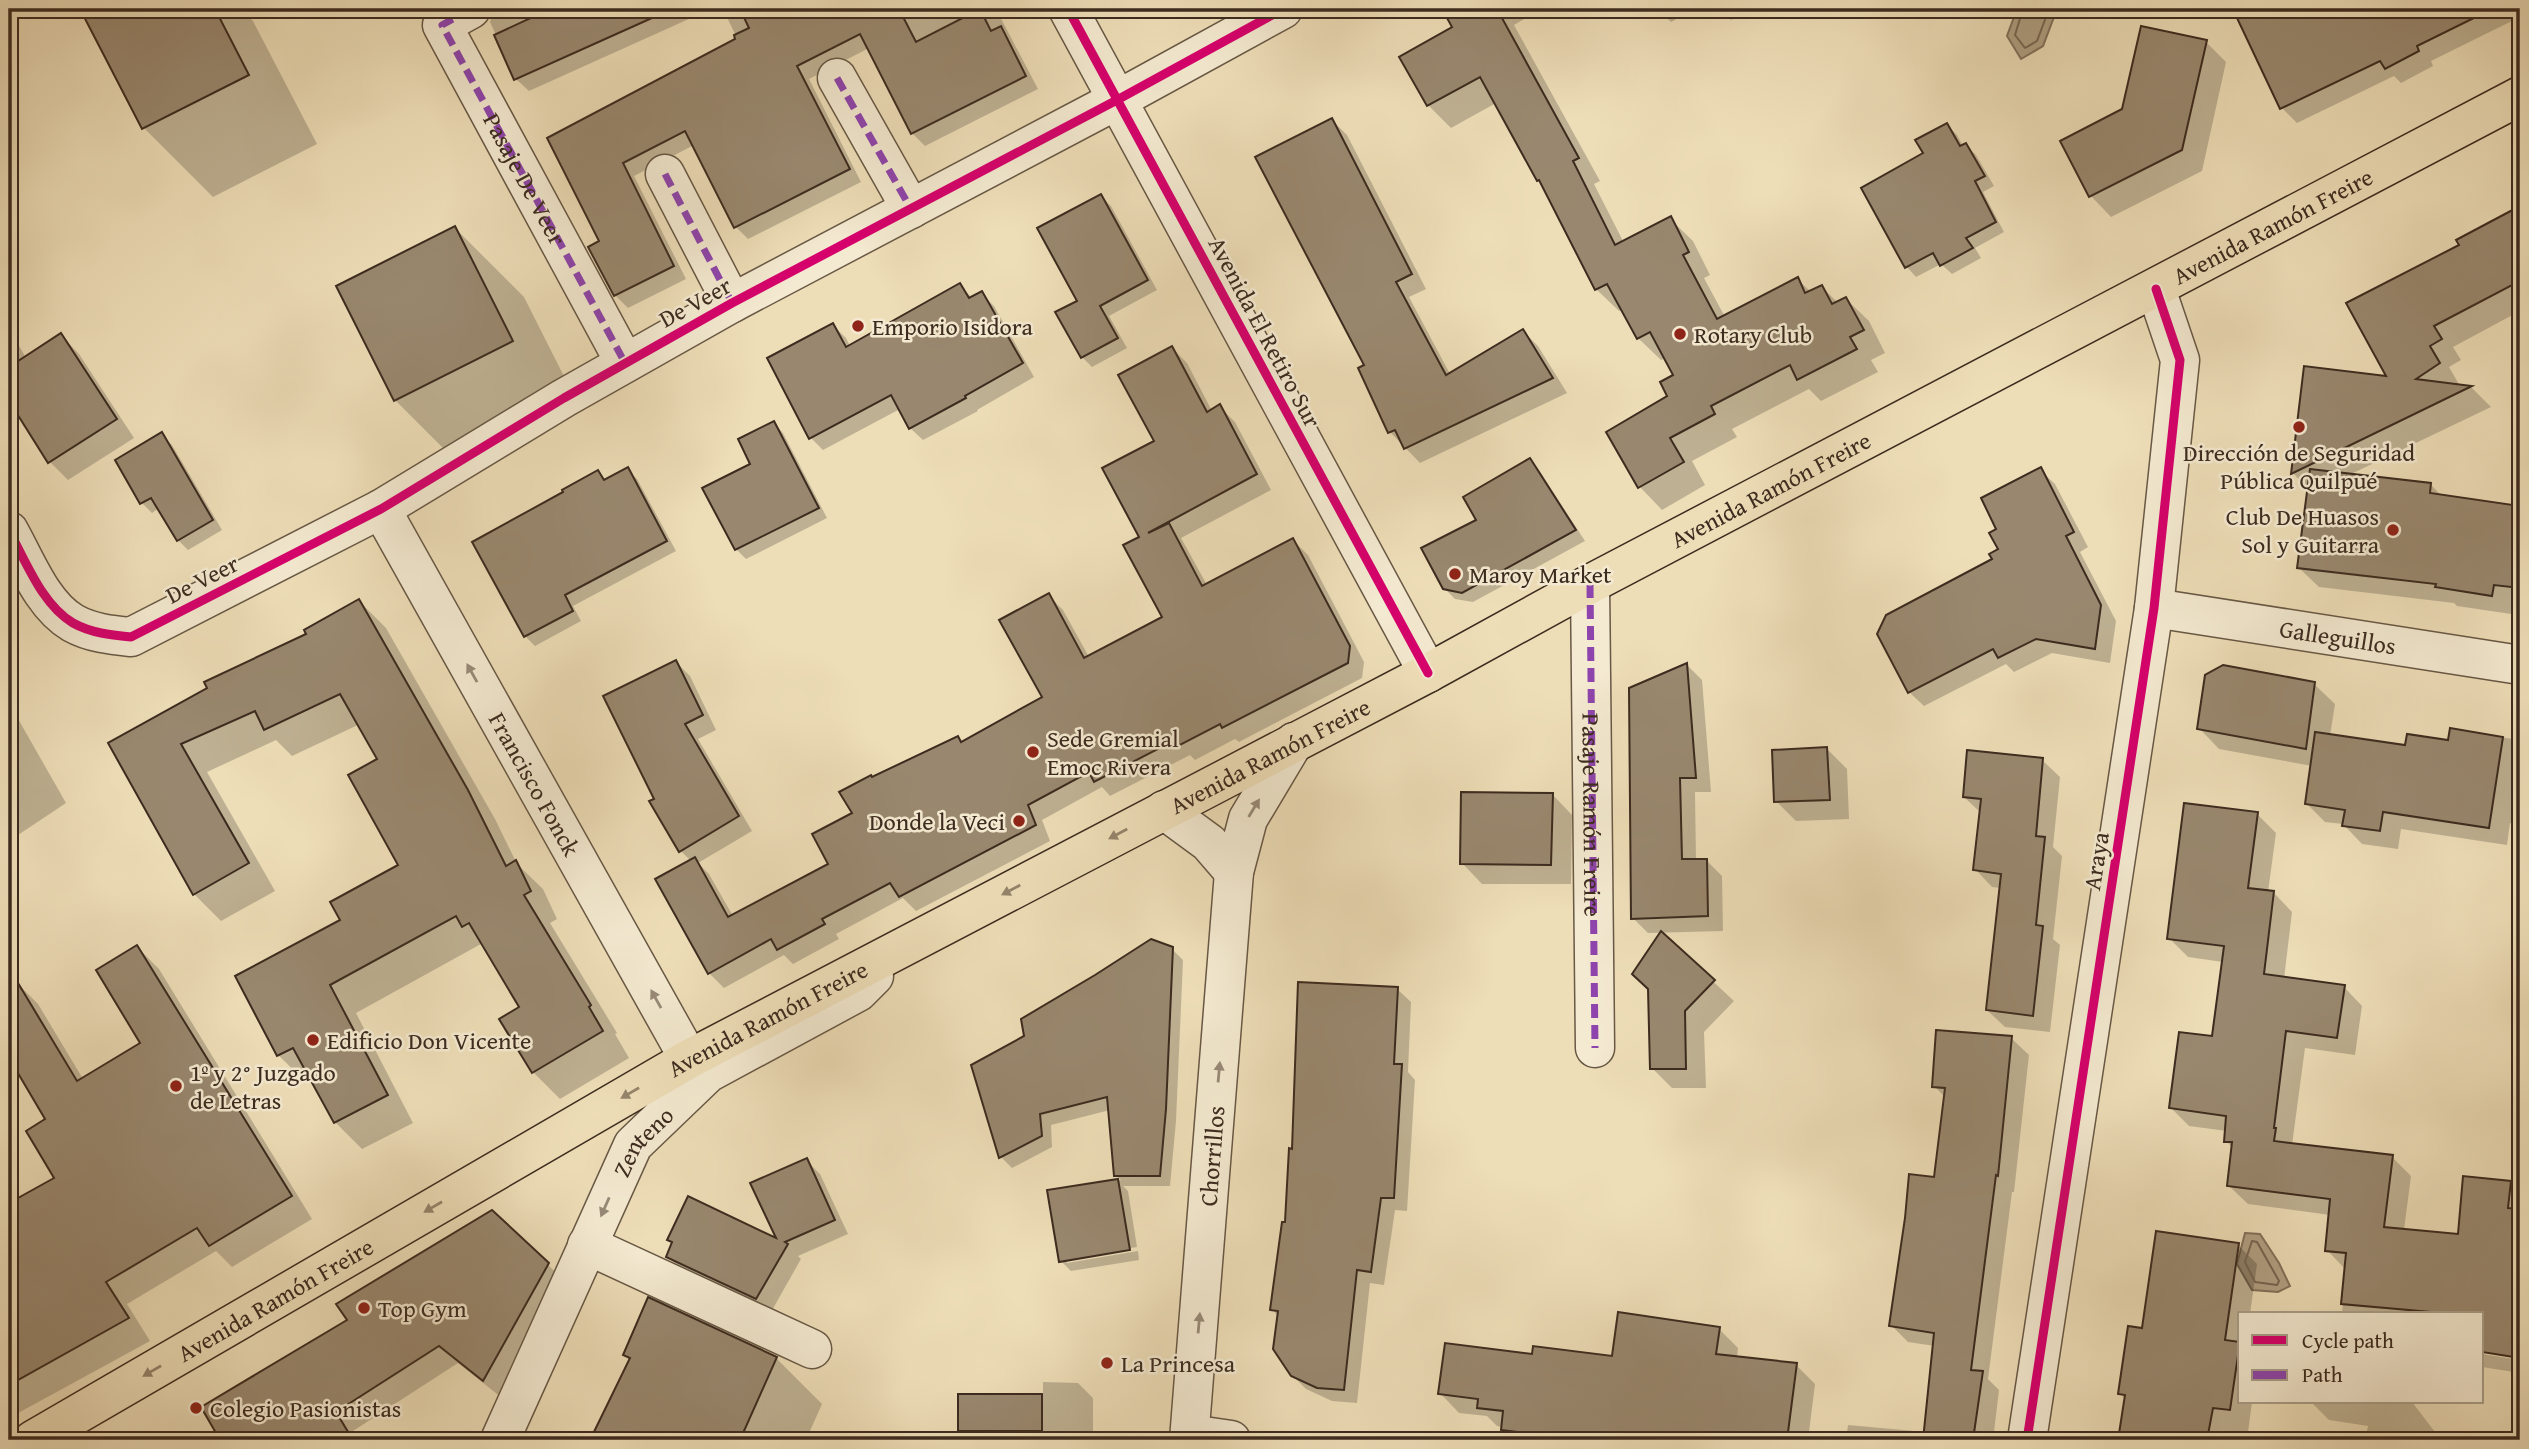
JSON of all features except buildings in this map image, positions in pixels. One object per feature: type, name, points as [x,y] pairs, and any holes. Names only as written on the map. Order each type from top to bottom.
[{"type":"main road","name":"Avenida Ramón Freire","points":[[33,1440],[689,1059],[1428,673],[1590,584],[2520,96]]},
{"type":"street","name":"Pasaje De Veer","points":[[471,9],[442,24],[625,363]]},
{"type":"street","name":"Avenida El Retiro Sur","points":[[1068,9],[1428,673]]},
{"type":"street","name":"De Veer","points":[[9,531],[49,602],[73,623],[100,634],[131,636],[381,509],[625,363],[733,303],[1283,9]]},
{"type":"street","points":[[837,78],[911,209]]},
{"type":"street","points":[[665,174],[733,303]]},
{"type":"street","name":"Araya","points":[[2027,1440],[2154,608],[2180,360],[2155,289]]},
{"type":"street","name":"Francisco Fonck","points":[[381,509],[689,1059]]},
{"type":"street","name":"Pasaje Ramón Freire","points":[[1590,584],[1595,1048]]},
{"type":"street","name":"Galleguillos","points":[[2154,608],[2520,665]]},
{"type":"street","name":"Chorrillos","points":[[1190,1437],[1234,872],[1248,818],[1294,742]]},
{"type":"street","points":[[1164,810],[1209,843],[1234,872]]},
{"type":"street","name":"Zenteno","points":[[500,1440],[633,1145],[708,1073],[858,992],[906,945]]},
{"type":"street","points":[[587,1245],[812,1349]]},
{"type":"street","points":[[1190,1437],[1231,1440]]},
{"type":"water","points":[[2017,9],[2057,9],[2043,46],[2021,59],[2007,36]]},
{"type":"water","points":[[2245,1233],[2260,1234],[2290,1286],[2278,1292],[2252,1290],[2237,1264]]},
{"type":"marked path","points":[[471,9],[442,25],[625,363]]},
{"type":"marked path","points":[[837,78],[911,209]]},
{"type":"marked path","points":[[665,174],[732,303]]},
{"type":"marked path","points":[[1590,584],[1595,1048]]},
{"type":"cycle path","points":[[1068,9],[1428,673]]},
{"type":"cycle path","points":[[9,531],[36,582],[62,615],[87,629],[131,637],[381,509],[564,398],[732,303],[1117,100],[1283,9]]},
{"type":"cycle path","points":[[2027,1440],[2154,608],[2180,360],[2156,289]]},
{"type":"place","name":"Emporio Isidora","points":[[858,326]]},
{"type":"place","name":"Rotary Club","points":[[1680,334]]},
{"type":"place","name":"Dirección de Seguridad Pública Quilpué","points":[[2299,427]]},
{"type":"place","name":"Club De Huasos Sol y Guitarra","points":[[2393,530]]},
{"type":"place","name":"Maroy Market","points":[[1455,574]]},
{"type":"place","name":"Sede Gremial Emoc Rivera","points":[[1033,752]]},
{"type":"place","name":"Donde la Veci","points":[[1019,821]]},
{"type":"place","name":"Edificio Don Vicente","points":[[313,1040]]},
{"type":"place","name":"1º y 2° Juzgado de Letras","points":[[176,1086]]},
{"type":"place","name":"Top Gym","points":[[364,1308]]},
{"type":"place","name":"La Princesa","points":[[1107,1363]]},
{"type":"place","name":"Colegio Pasionistas","points":[[196,1408]]}]
